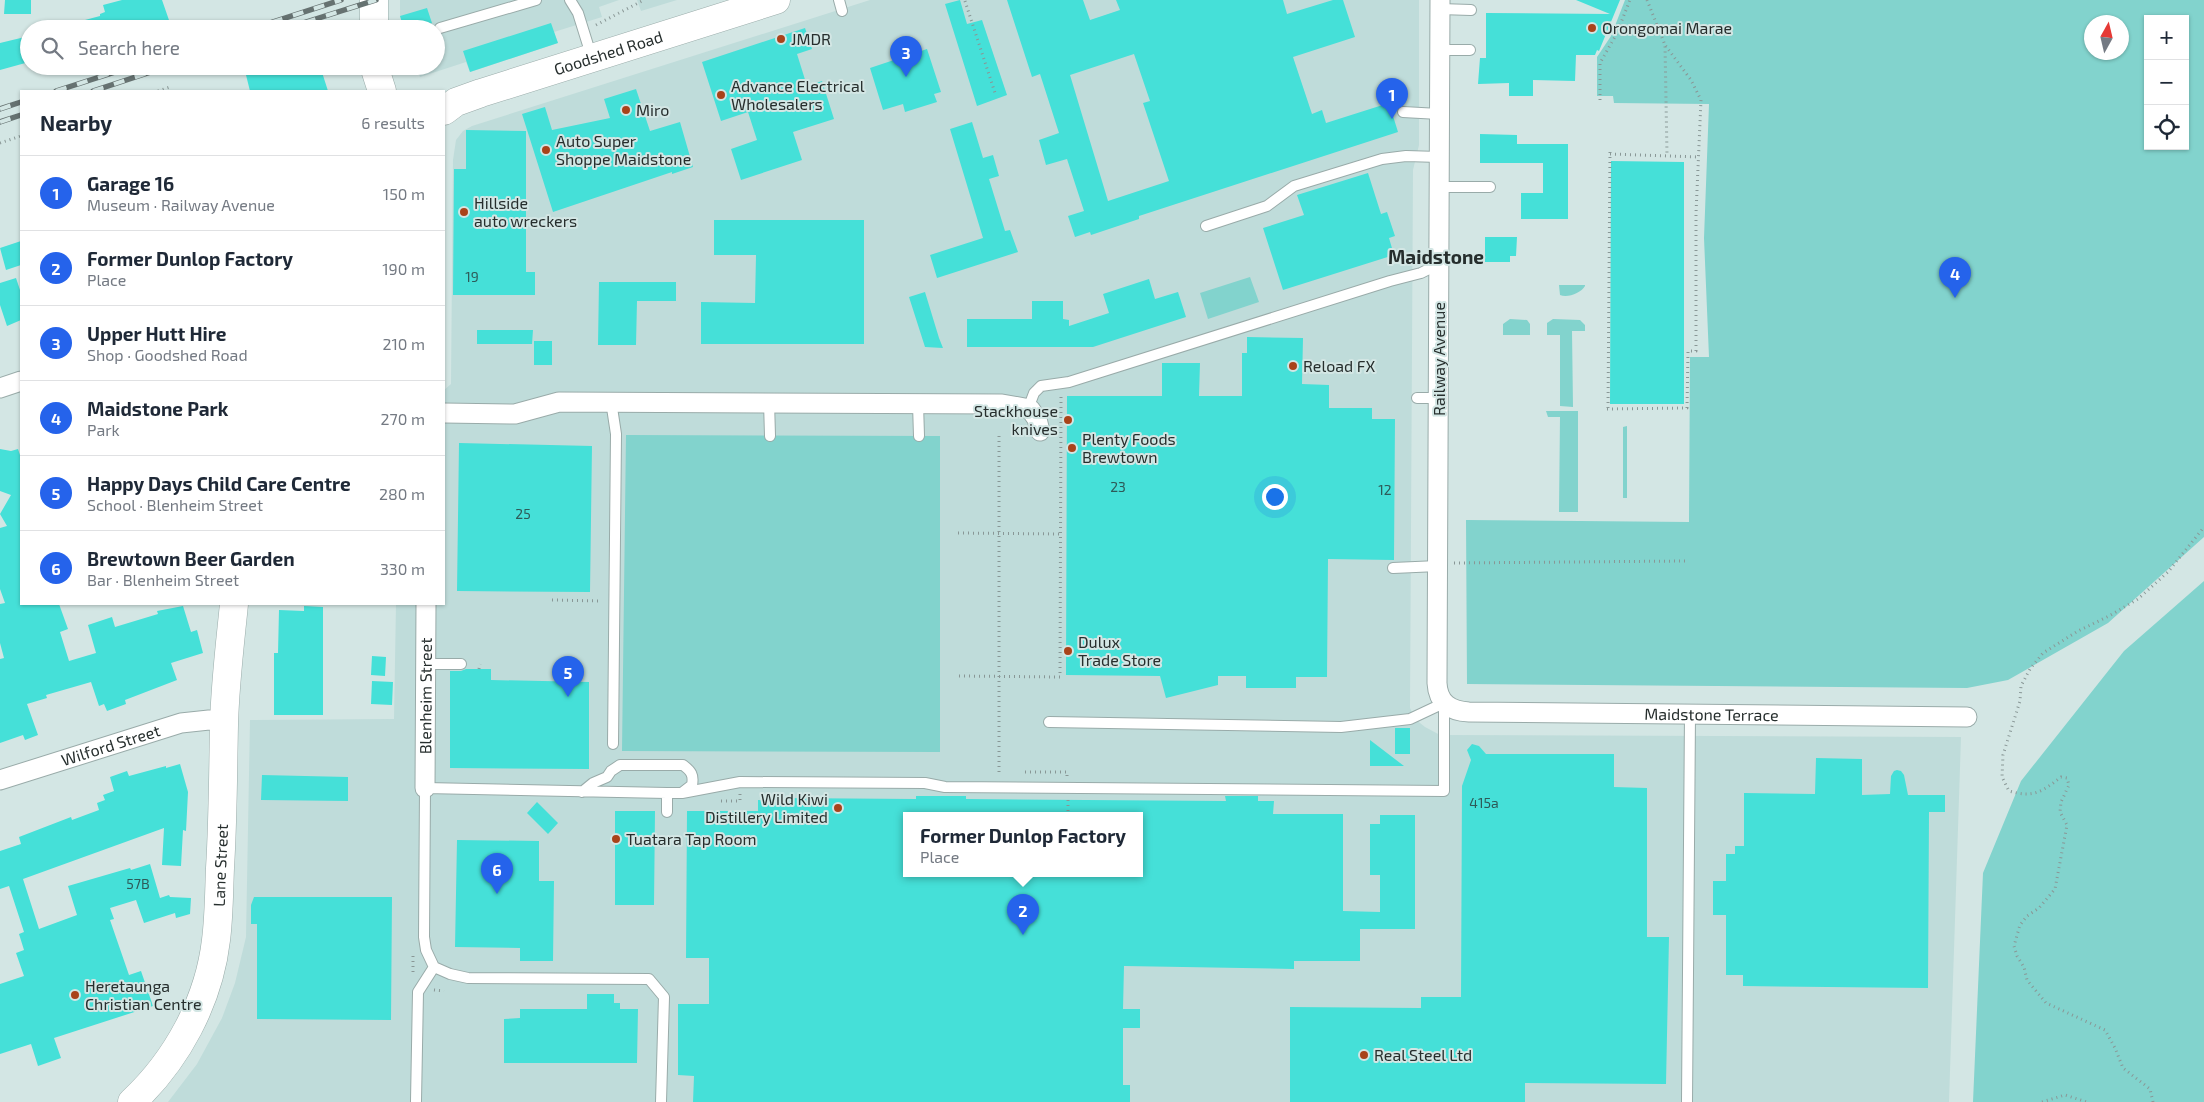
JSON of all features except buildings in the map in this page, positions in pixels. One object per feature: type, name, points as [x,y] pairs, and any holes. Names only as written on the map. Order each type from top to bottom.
[{"type":"street","points":[[374,0],[374,20]]},
{"type":"street","name":"Goodshed Road","points":[[445,110],[456,102],[481,93],[776,0]]},
{"type":"street","name":"Railway Avenue","points":[[1440,4],[1437,684],[1438,695],[1449,707]]},
{"type":"street","points":[[377,75],[382,90]]},
{"type":"street","points":[[0,388],[20,381]]},
{"type":"street","points":[[445,413],[515,414],[559,402],[1002,404],[1028,409],[1037,419],[1040,430]]},
{"type":"street","name":"Lane Street","points":[[132,1102],[162,1070],[177,1049],[202,998],[216,941],[221,860],[224,722],[234,605]]},
{"type":"street","name":"Blenheim Street","points":[[425,788],[426,605]]},
{"type":"street","name":"Maidstone Terrace","points":[[1449,707],[1690,714],[1967,717]]},
{"type":"street","name":"Wilford Street","points":[[0,780],[180,723],[209,720],[224,722]]},
{"type":"lane","points":[[445,27],[536,0]]},
{"type":"lane","points":[[570,0],[574,4],[592,59]]},
{"type":"lane","points":[[839,0],[842,10]]},
{"type":"lane","points":[[1440,4],[1471,10]]},
{"type":"lane","points":[[1440,50],[1470,50]]},
{"type":"lane","points":[[1403,112],[1439,114]]},
{"type":"lane","points":[[1206,226],[1267,206],[1294,186],[1382,159],[1413,156],[1439,157]]},
{"type":"lane","points":[[1439,187],[1490,187]]},
{"type":"lane","points":[[1028,409],[1034,393],[1041,386],[1069,382],[1390,281],[1421,273],[1439,264]]},
{"type":"lane","points":[[1417,398],[1438,398]]},
{"type":"lane","points":[[611,402],[616,434],[613,744]]},
{"type":"lane","points":[[769,402],[770,436]]},
{"type":"lane","points":[[918,404],[919,436]]},
{"type":"lane","points":[[1393,568],[1438,564]]},
{"type":"lane","points":[[425,664],[461,664]]},
{"type":"lane","points":[[661,1102],[664,997],[650,979],[468,978],[450,974],[434,967],[426,950],[424,937],[425,788],[667,794],[740,782],[925,783],[954,787],[1444,791],[1449,707],[1410,719],[1341,727],[1049,722]]},
{"type":"lane","points":[[1687,1102],[1690,714]]},
{"type":"lane","points":[[582,792],[593,782],[607,777],[611,770],[620,765],[683,765],[690,770],[693,777],[692,785],[682,793]]},
{"type":"lane","points":[[667,794],[668,812]]},
{"type":"lane","points":[[416,1101],[418,992],[434,967]]},
{"type":"path","points":[[583,29],[604,22],[644,0]]},
{"type":"path","points":[[1600,100],[1601,58],[1616,35],[1630,0]]},
{"type":"path","points":[[1647,0],[1665,45],[1691,80],[1702,100],[1699,157],[1696,214],[1696,351],[1688,351],[1687,408],[1608,408],[1610,153],[1699,157]]},
{"type":"path","points":[[965,1],[995,93]]},
{"type":"path","points":[[1665,45],[1667,155]]},
{"type":"path","points":[[161,90],[170,87]]},
{"type":"path","points":[[0,143],[20,136]]},
{"type":"path","points":[[959,676],[1060,677],[1061,393]]},
{"type":"path","points":[[999,436],[999,772],[1008,772]]},
{"type":"path","points":[[2153,1102],[2150,1089],[2123,1068],[2105,1030],[2046,1003],[2027,980],[2024,967],[2017,956],[2014,946],[2016,935],[2027,916],[2039,908],[2055,889],[2067,825],[2060,812],[2060,802],[2069,785],[2067,778],[2061,777],[2039,793],[2022,795],[2009,791],[2002,777],[2003,755],[2020,701],[2021,686],[2030,669],[2043,653],[2078,631],[2109,616],[2138,598],[2168,572],[2204,527]]},
{"type":"path","points":[[958,533],[1061,534]]},
{"type":"path","points":[[1438,564],[1686,561]]},
{"type":"path","points":[[552,600],[603,601],[603,610]]},
{"type":"path","points":[[480,664],[480,669]]},
{"type":"path","points":[[1018,772],[1067,772]]},
{"type":"path","points":[[2042,1102],[2065,1095],[2087,1102]]},
{"type":"shaded area","points":[[400,0],[619,0],[599,7],[602,17],[554,32],[558,43],[470,72],[466,62],[445,69],[445,20],[401,20]]},
{"type":"shaded area","points":[[637,0],[677,0],[641,11]]},
{"type":"shaded area","points":[[870,0],[1419,0],[1419,145],[1413,170],[1410,708],[1415,719],[1440,735],[1961,737],[1949,1102],[168,1102],[197,1064],[222,1018],[235,983],[246,937],[250,720],[394,719],[396,605],[445,605],[445,389],[451,384],[453,160],[456,140],[463,131],[472,126]]},
{"type":"shaded area","points":[[1625,0],[2204,0],[2204,537],[2108,623],[2008,680],[1967,688],[1467,684],[1466,520],[1689,522],[1690,357],[1709,357],[1704,238],[1709,104],[1614,103],[1613,96],[1597,96],[1597,57],[1611,36]]},
{"type":"shaded area","points":[[1250,277],[1259,302],[1208,319],[1200,293]]},
{"type":"shaded area","points":[[1559,285],[1585,286],[1577,293],[1563,296],[1560,295]]},
{"type":"shaded area","points":[[1510,319],[1527,320],[1530,324],[1530,335],[1503,335],[1503,324]]},
{"type":"shaded area","points":[[1553,319],[1580,320],[1585,325],[1585,331],[1572,331],[1573,407],[1560,406],[1560,335],[1547,335],[1547,323]]},
{"type":"shaded area","points":[[1546,411],[1578,411],[1578,512],[1559,512],[1560,417],[1548,417]]},
{"type":"shaded area","points":[[1627,426],[1627,498],[1623,498],[1623,427]]},
{"type":"shaded area","points":[[626,435],[940,436],[940,752],[622,751]]},
{"type":"shaded area","points":[[2204,581],[2204,1102],[1973,1102],[1983,873],[2021,781],[2124,651]]},
{"type":"railway","points":[[279,20],[341,0]]},
{"type":"railway","points":[[313,20],[376,0]]},
{"type":"railway","points":[[59,90],[106,75]]},
{"type":"railway","points":[[96,90],[142,75]]},
{"type":"railway","points":[[0,109],[20,102]]},
{"type":"railway","points":[[0,122],[20,115]]},
{"type":"place","name":"Orongomai Marae","points":[[1592,28]]},
{"type":"place","name":"JMDR","points":[[781,39]]},
{"type":"place","name":"Upper Hutt Hire","points":[[906,77]]},
{"type":"place","name":"Advance Electrical Wholesalers","points":[[721,95]]},
{"type":"place","name":"Miro","points":[[626,110]]},
{"type":"place","name":"Garage 16","points":[[1392,119]]},
{"type":"place","name":"Auto Super Shoppe Maidstone","points":[[546,150]]},
{"type":"place","name":"Hillside auto wreckers","points":[[464,212]]},
{"type":"place","name":"Maidstone Park","points":[[1955,298]]},
{"type":"place","name":"Reload FX","points":[[1293,366]]},
{"type":"place","name":"Stackhouse knives","points":[[1068,420]]},
{"type":"place","name":"Plenty Foods Brewtown","points":[[1072,448]]},
{"type":"place","name":"Dulux Trade Store","points":[[1068,651]]},
{"type":"place","name":"Happy Days Child Care Centre","points":[[568,697]]},
{"type":"place","name":"Wild Kiwi Distillery Limited","points":[[838,808]]},
{"type":"place","name":"Tuatara Tap Room","points":[[616,839]]},
{"type":"place","name":"Brewtown Beer Garden","points":[[497,894]]},
{"type":"place","name":"Former Dunlop Factory","points":[[1023,935]]},
{"type":"place","name":"Heretaunga Christian Centre","points":[[75,995]]},
{"type":"place","name":"Real Steel Ltd","points":[[1364,1055]]},
{"type":"district","name":"Maidstone","points":[[1436,257]]}]
